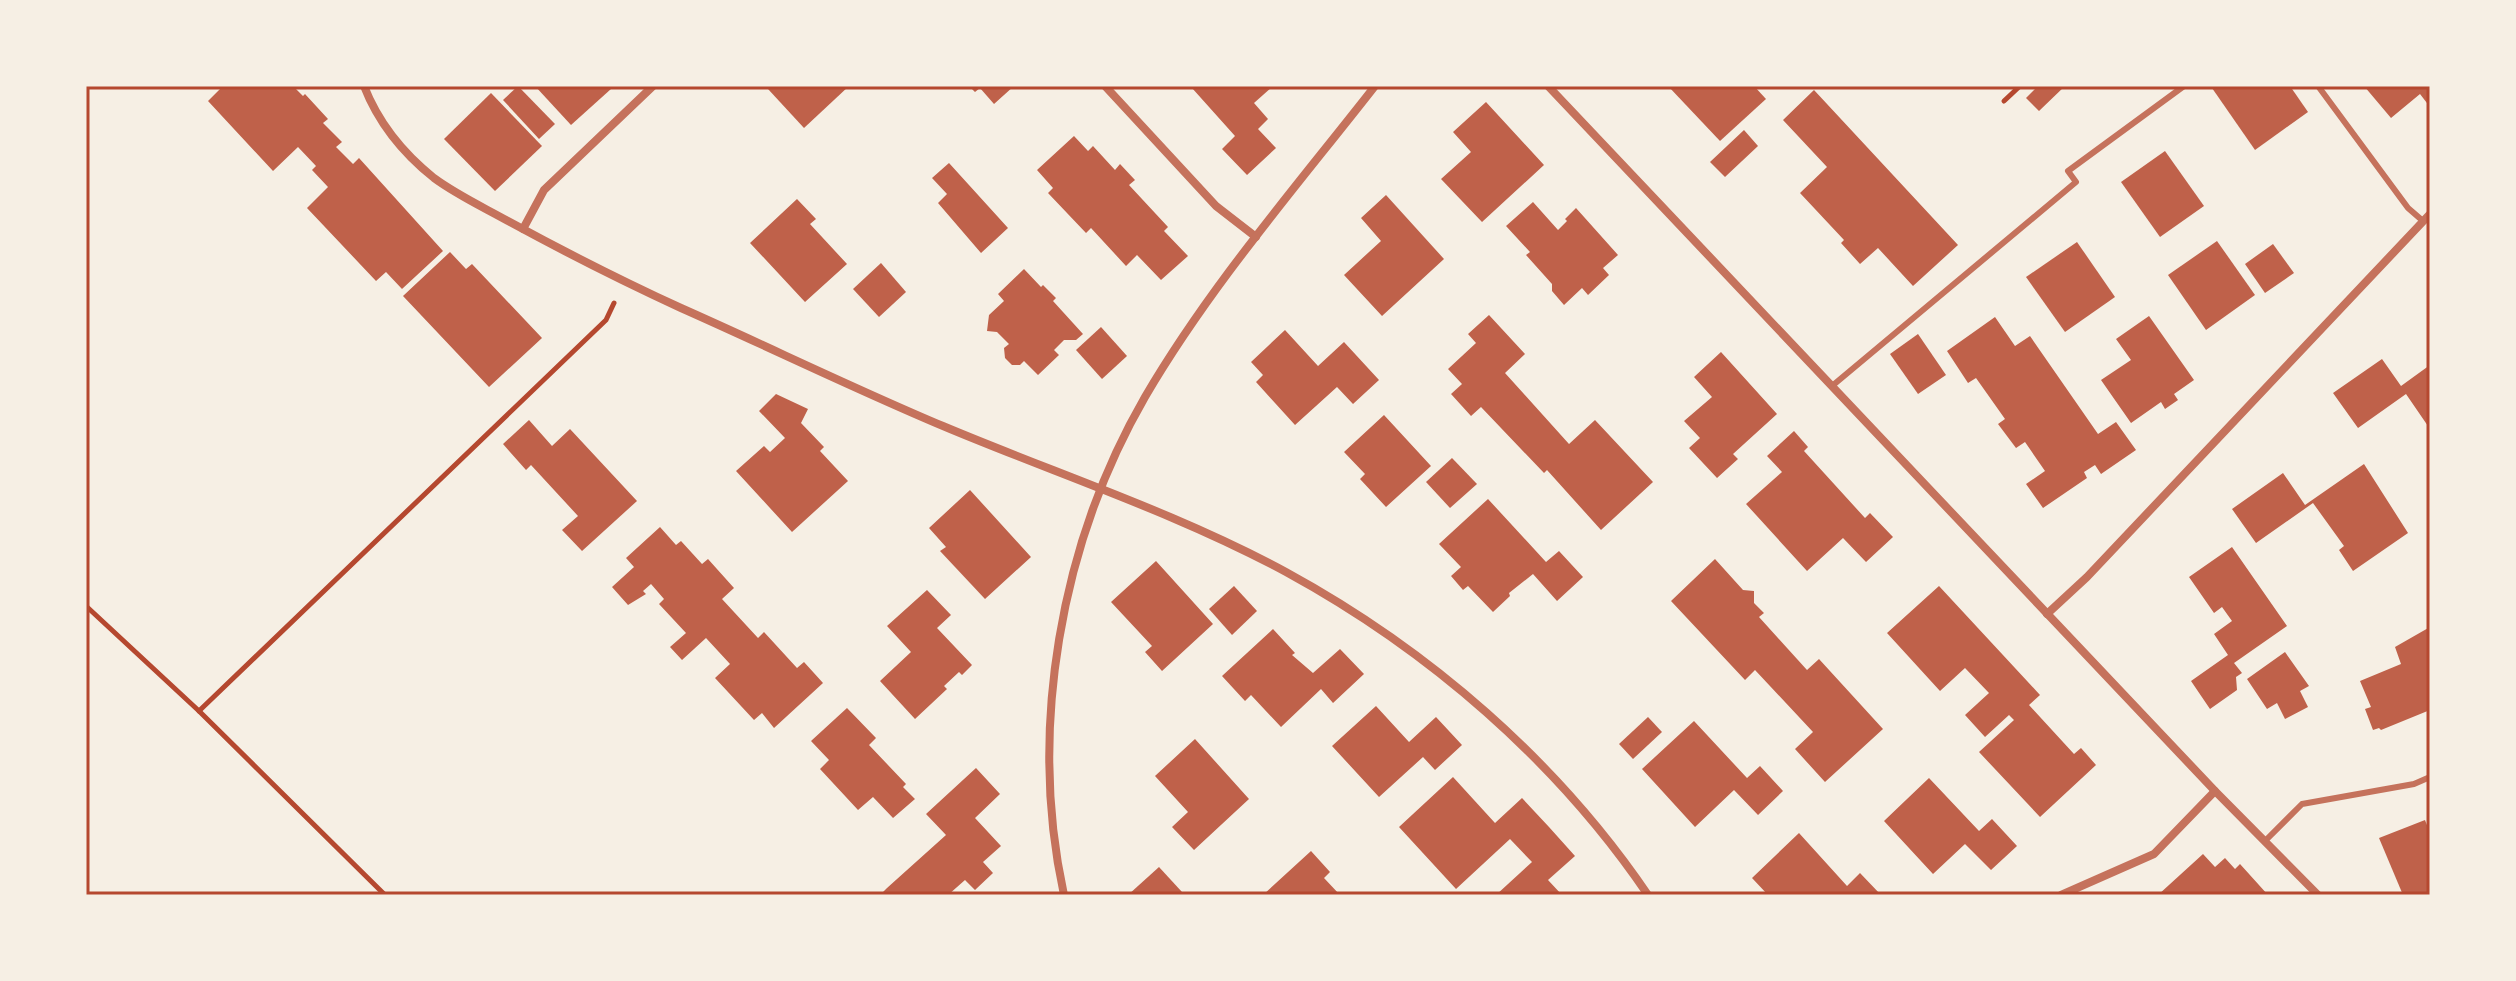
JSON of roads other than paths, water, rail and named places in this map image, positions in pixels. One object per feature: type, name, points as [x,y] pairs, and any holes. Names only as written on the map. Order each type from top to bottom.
[{"type":"street","points":[[364,86],[389,130],[416,162],[449,188],[623,283],[941,425],[1227,542],[1343,605],[1451,682],[1500,725],[1592,821],[1648,895]]},
{"type":"street","points":[[523,229],[544,190],[653,86]]},
{"type":"street","points":[[1105,86],[1216,206],[1256,237]]},
{"type":"street","points":[[1064,895],[1055,852],[1051,799],[1049,746],[1053,693],[1069,591],[1101,490],[1143,400],[1170,356],[1256,237],[1375,86]]},
{"type":"street","points":[[1548,86],[2215,791],[2318,895]]},
{"type":"street","points":[[2047,614],[2087,577],[2427,218]]},
{"type":"street","points":[[2061,895],[2154,854],[2215,791]]},
{"type":"lane","points":[[1832,386],[2076,182],[2068,171],[2184,86]]},
{"type":"lane","points":[[2318,86],[2408,208],[2427,218]]},
{"type":"lane","points":[[2265,841],[2302,804],[2414,784],[2430,777]]}]
